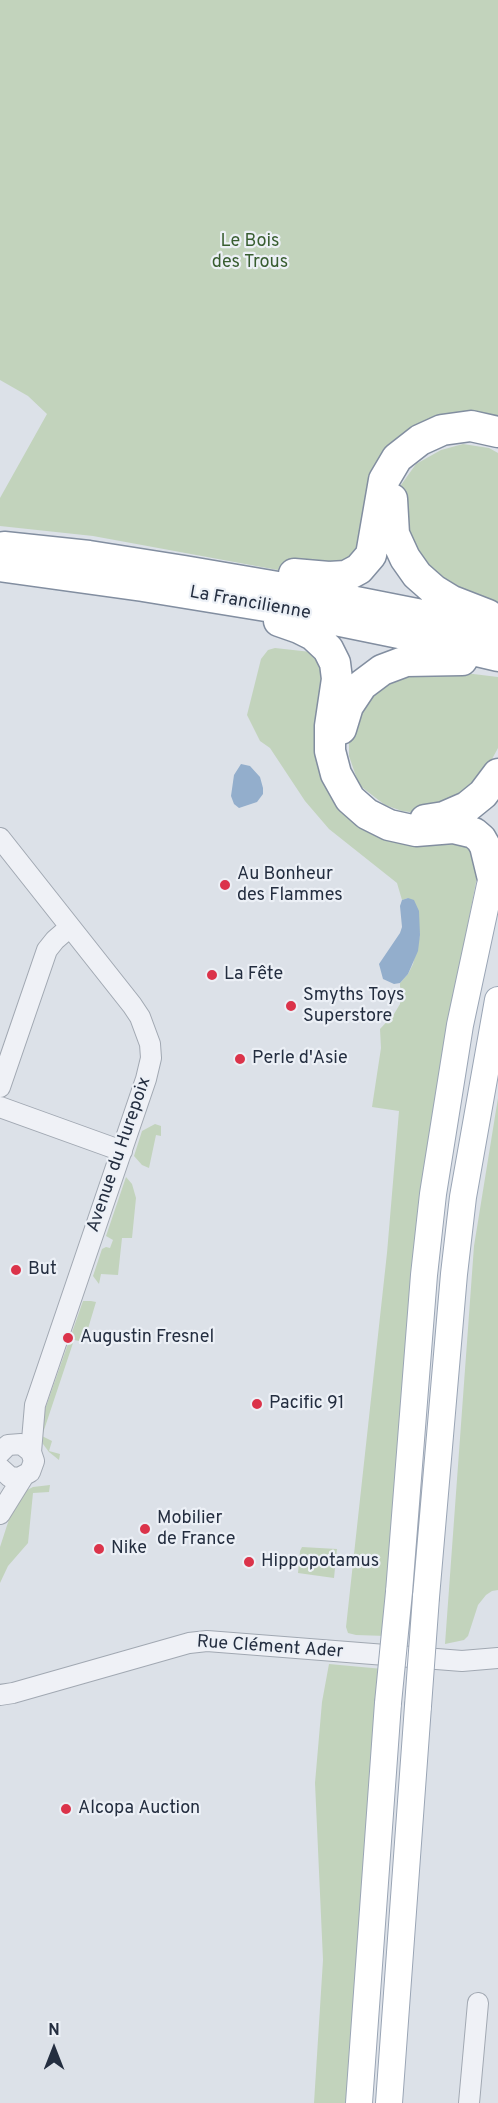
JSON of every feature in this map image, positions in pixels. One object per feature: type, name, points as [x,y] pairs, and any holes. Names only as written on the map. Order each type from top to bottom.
[{"type":"highway","points":[[184,571],[209,562],[329,578],[346,576],[359,569],[371,555],[384,480],[397,458],[420,440],[442,430],[471,426],[498,432]]},
{"type":"highway","points":[[498,443],[475,436],[457,437],[425,449],[409,461],[397,476],[392,491],[391,509],[394,534],[405,558],[417,575],[434,590],[452,601],[490,616],[495,641],[458,661],[430,659],[406,661],[382,670],[362,684],[348,706],[341,727],[346,774],[357,793],[373,808],[392,818],[416,822],[444,817],[467,807],[483,794],[498,774]]},
{"type":"highway","name":"La Francilienne","points":[[0,546],[89,556],[295,590],[495,641]]},
{"type":"highway","name":"La Francilienne","points":[[0,566],[243,602],[409,635],[495,641]]},
{"type":"highway","points":[[243,602],[264,618],[298,627],[313,635],[328,649],[335,663],[337,679],[330,726],[330,751],[336,774],[350,799],[368,814],[389,825],[416,831],[453,828],[474,833],[481,838],[495,861]]},
{"type":"main road","points":[[359,2103],[388,1703],[424,1275],[433,1194],[460,1025],[495,861]]},
{"type":"main road","points":[[389,2103],[426,1598],[454,1274],[463,1197],[498,1000]]},
{"type":"street","name":"Avenue du Hurepoix","points":[[0,838],[132,1005],[143,1024],[150,1044],[149,1068],[35,1405],[2,1456]]},
{"type":"street","points":[[0,1087],[47,950],[70,927]]},
{"type":"street","points":[[0,1107],[122,1151]]},
{"type":"street","name":"Avenue du Hurepoix","points":[[32,1452],[35,1405]]},
{"type":"street","points":[[0,1514],[23,1477],[33,1467],[32,1452],[21,1444],[2,1456]]},
{"type":"street","points":[[0,1476],[2,1456]]},
{"type":"street","points":[[2,1456],[10,1478],[23,1477]]},
{"type":"street","name":"Rue Clément Ader","points":[[4,1697],[189,1642],[207,1641],[462,1661],[498,1658]]},
{"type":"street","name":"Rue Clément Ader","points":[[462,1661],[498,1671]]},
{"type":"street","points":[[469,2103],[478,2003]]},
{"type":"green space","name":"Le Bois des Trous","points":[[0,0],[498,0],[498,432],[491,430],[397,458],[371,555],[305,575],[93,536],[0,526],[0,498],[47,414],[28,396],[0,380]]},
{"type":"green space","points":[[463,444],[489,448],[498,453],[498,610],[445,586],[409,550],[398,504],[401,485],[416,464],[441,450]]},
{"type":"green space","points":[[275,648],[320,653],[327,671],[332,789],[468,843],[479,867],[440,1066],[419,1211],[386,1636],[356,1635],[348,1633],[346,1627],[387,1253],[399,1111],[372,1107],[381,1048],[380,1029],[400,1004],[400,983],[413,964],[420,935],[408,898],[402,900],[397,883],[329,829],[305,801],[270,748],[260,741],[247,715],[261,659],[268,650]]},
{"type":"green space","points":[[432,669],[498,677],[498,748],[485,772],[459,799],[425,814],[402,811],[385,805],[359,785],[349,756],[349,726],[383,682]]},
{"type":"green space","points":[[498,1098],[498,1590],[486,1595],[478,1605],[468,1636],[464,1640],[445,1644],[474,1246]]},
{"type":"green space","points":[[155,1124],[161,1126],[161,1136],[156,1135],[149,1168],[142,1165],[134,1156],[142,1131]]},
{"type":"green space","points":[[126,1177],[132,1184],[136,1198],[132,1238],[122,1238],[118,1275],[101,1274],[99,1284],[93,1276],[102,1249],[110,1248],[113,1240],[106,1236]]},
{"type":"green space","points":[[83,1301],[96,1302],[84,1342],[74,1340],[42,1436],[52,1441],[49,1451],[60,1454],[59,1460],[49,1452],[43,1444],[41,1438],[42,1418]]},
{"type":"green space","points":[[50,1485],[49,1492],[33,1493],[28,1543],[8,1566],[0,1583],[0,1547],[13,1507],[27,1490]]},
{"type":"green space","points":[[302,1547],[337,1549],[334,1578],[298,1573]]},
{"type":"green space","points":[[329,1664],[383,1669],[349,2103],[314,2103],[323,1960],[315,1783],[322,1702]]},
{"type":"water","points":[[241,764],[250,766],[260,777],[263,794],[257,802],[239,808],[234,804],[231,796],[234,775]]},
{"type":"water","points":[[408,898],[414,900],[419,911],[418,951],[408,974],[400,983],[394,984],[383,979],[379,964],[400,933],[402,927],[400,906],[402,900]]},
{"type":"place","name":"Au Bonheur des Flammes","points":[[225,885]]},
{"type":"place","name":"La Fête","points":[[212,975]]},
{"type":"place","name":"Smyths Toys Superstore","points":[[291,1006]]},
{"type":"place","name":"Perle d'Asie","points":[[240,1059]]},
{"type":"place","name":"But","points":[[16,1270]]},
{"type":"place","name":"Augustin Fresnel","points":[[68,1338]]},
{"type":"place","name":"Pacific 91","points":[[257,1404]]},
{"type":"place","name":"Mobilier de France","points":[[145,1529]]},
{"type":"place","name":"Nike","points":[[99,1549]]},
{"type":"place","name":"Hippopotamus","points":[[249,1562]]},
{"type":"place","name":"Alcopa Auction","points":[[66,1809]]}]
